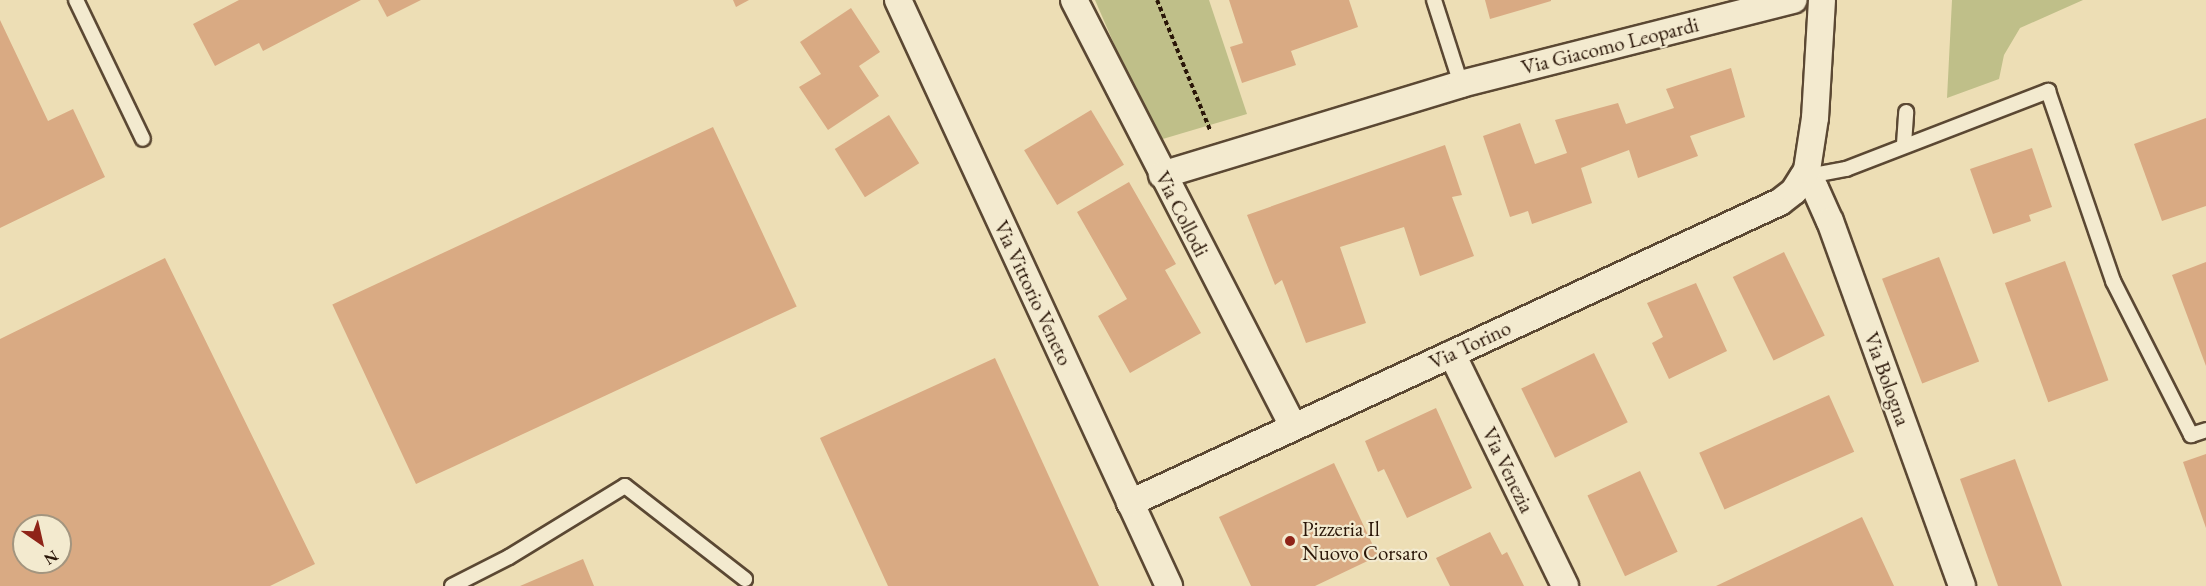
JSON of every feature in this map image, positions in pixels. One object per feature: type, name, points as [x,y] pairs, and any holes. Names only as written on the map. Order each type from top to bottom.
[{"type":"street","name":"Via Vittorio Veneto","points":[[898,0],[1169,586]]},
{"type":"street","name":"Via Collodi","points":[[1074,0],[1293,426]]},
{"type":"street","name":"Via Giacomo Leopardi","points":[[1162,175],[1461,84],[1794,0]]},
{"type":"street","points":[[1803,177],[1815,118],[1822,0]]},
{"type":"street","name":"Via Torino","points":[[1130,503],[1779,202],[1803,177]]},
{"type":"street","name":"Via Bologna","points":[[1803,177],[1815,188],[1830,221],[1962,586]]},
{"type":"street","name":"Via Venezia","points":[[1452,354],[1565,586]]},
{"type":"lane","points":[[76,0],[143,139]]},
{"type":"lane","points":[[1434,0],[1461,84]]},
{"type":"lane","points":[[1803,177],[1846,169],[1904,144],[2048,91],[2113,281],[2191,435],[2206,430]]},
{"type":"lane","points":[[1904,144],[1906,112]]},
{"type":"lane","points":[[452,586],[509,558],[625,486],[745,579]]},
{"type":"path","points":[[1157,0],[1208,126]]},
{"type":"green space","points":[[1095,0],[1209,0],[1247,114],[1156,141]]},
{"type":"green space","points":[[1952,0],[2083,0],[2020,28],[2004,55],[1999,79],[1947,98]]},
{"type":"building","points":[[239,0],[361,0],[263,51],[259,43],[215,66],[193,24]]},
{"type":"building","points":[[378,0],[421,0],[387,17]]},
{"type":"building","points":[[733,0],[749,0],[736,7]]},
{"type":"building","points":[[1229,0],[1349,0],[1358,27],[1291,51],[1296,65],[1242,83],[1230,47],[1243,43]]},
{"type":"building","points":[[1485,0],[1551,0],[1551,1],[1490,19]]},
{"type":"building","points":[[851,8],[880,52],[859,66],[879,96],[828,130],[799,87],[821,74],[800,42]]},
{"type":"building","points":[[0,20],[48,121],[73,109],[105,177],[0,228]]},
{"type":"building","points":[[1731,68],[1745,117],[1690,136],[1698,156],[1638,178],[1629,150],[1581,168],[1592,203],[1532,224],[1528,211],[1510,217],[1483,136],[1520,123],[1535,164],[1567,153],[1555,120],[1618,103],[1626,124],[1674,108],[1666,89]]},
{"type":"building","points":[[1091,110],[1124,165],[1057,205],[1024,150]]},
{"type":"building","points":[[889,115],[919,163],[865,197],[835,149]]},
{"type":"building","points":[[2206,118],[2206,206],[2162,221],[2134,144]]},
{"type":"building","points":[[713,127],[797,306],[416,484],[332,304]]},
{"type":"building","points":[[1445,145],[1462,195],[1452,197],[1474,256],[1420,276],[1404,227],[1340,247],[1366,323],[1306,343],[1282,280],[1275,285],[1247,215]]},
{"type":"building","points":[[2032,148],[2052,207],[2029,215],[2031,221],[1993,234],[1970,169]]},
{"type":"building","points":[[1129,182],[1176,264],[1165,270],[1201,333],[1130,373],[1098,316],[1127,299],[1077,212]]},
{"type":"building","points":[[1784,252],[1825,336],[1774,361],[1733,277]]},
{"type":"building","points":[[1939,257],[1979,362],[1922,383],[1882,279]]},
{"type":"building","points":[[165,258],[315,564],[270,586],[0,586],[0,339]]},
{"type":"building","points":[[2065,261],[2108,380],[2048,402],[2005,283]]},
{"type":"building","points":[[2206,262],[2206,366],[2172,275]]},
{"type":"building","points":[[1696,283],[1727,351],[1669,379],[1652,343],[1663,337],[1647,303]]},
{"type":"building","points":[[1594,353],[1628,422],[1555,458],[1521,389]]},
{"type":"building","points":[[995,358],[1099,586],[888,586],[820,438]]},
{"type":"building","points":[[1829,395],[1854,452],[1724,509],[1699,453]]},
{"type":"building","points":[[1436,408],[1472,488],[1407,518],[1384,469],[1378,472],[1365,441]]},
{"type":"building","points":[[2206,454],[2206,528],[2183,462]]},
{"type":"building","points":[[2015,459],[2062,586],[1998,586],[1960,479]]},
{"type":"building","points":[[1334,463],[1378,556],[1315,586],[1251,586],[1219,517]]},
{"type":"building","points":[[1640,471],[1678,552],[1625,576],[1587,496]]},
{"type":"building","points":[[1862,517],[1894,586],[1716,586]]},
{"type":"building","points":[[1490,532],[1502,555],[1507,552],[1524,586],[1450,586],[1436,558]]},
{"type":"building","points":[[583,559],[594,586],[520,586]]},
{"type":"place","name":"Pizzeria Il Nuovo Corsaro","points":[[1290,541]]}]
